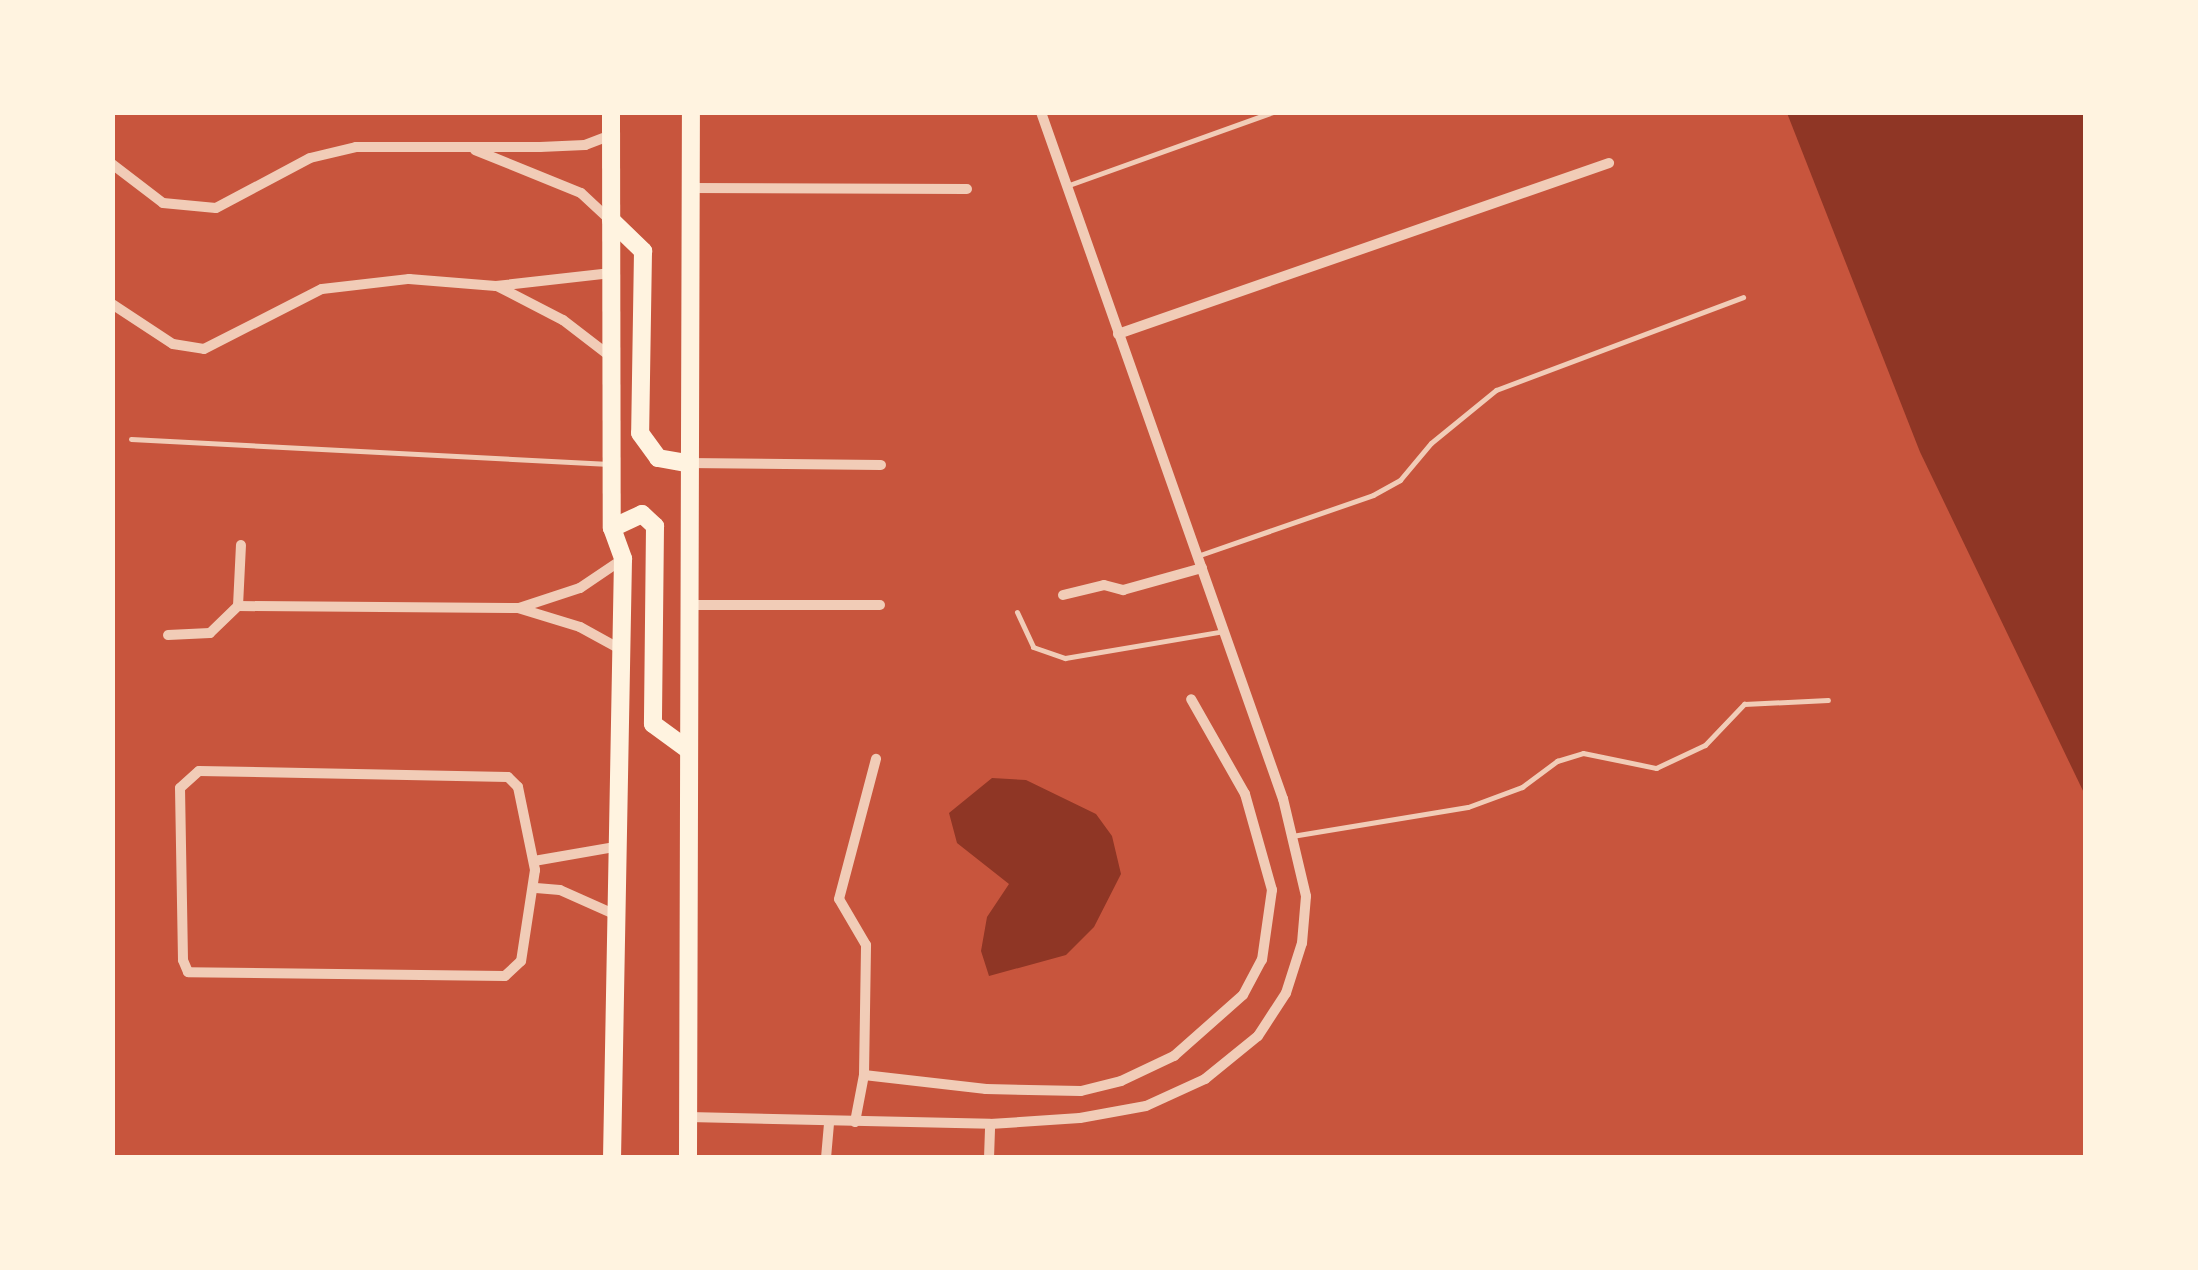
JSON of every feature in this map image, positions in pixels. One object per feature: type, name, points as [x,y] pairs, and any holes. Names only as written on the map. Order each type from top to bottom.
[{"type":"highway","points":[[611,112],[612,528],[624,559],[614,847],[612,1158]]},
{"type":"highway","points":[[688,1158],[686,463],[690,112]]},
{"type":"highway","points":[[610,220],[643,251],[640,433],[658,458],[686,463]]},
{"type":"highway","points":[[612,528],[642,514],[655,526],[653,724],[686,749]]},
{"type":"street","points":[[689,1116],[990,1124],[1080,1118],[1146,1106],[1206,1079],[1258,1036],[1286,993],[1302,944],[1306,896],[1292,836],[1224,631],[1040,112]]},
{"type":"street","points":[[112,164],[164,202],[188,209],[216,208],[310,158],[356,146],[585,145],[611,135]]},
{"type":"street","points":[[464,146],[582,193],[610,220]]},
{"type":"street","points":[[1118,334],[1609,162]]},
{"type":"street","points":[[690,188],[967,189]]},
{"type":"street","points":[[112,304],[172,344],[204,348],[322,290],[409,279],[496,286],[611,274]]},
{"type":"street","points":[[496,286],[562,320],[611,357]]},
{"type":"street","points":[[686,463],[881,465]]},
{"type":"street","points":[[168,636],[210,633],[238,606],[240,545]]},
{"type":"street","points":[[518,608],[580,588],[624,559]]},
{"type":"street","points":[[1063,595],[1104,585],[1123,590],[1202,568]]},
{"type":"street","points":[[686,604],[880,605]]},
{"type":"street","points":[[238,606],[518,608],[580,627],[623,651]]},
{"type":"street","points":[[864,1075],[986,1089],[1081,1090],[1121,1081],[1174,1056],[1244,995],[1262,960],[1272,890],[1246,794],[1190,699]]},
{"type":"street","points":[[856,1122],[864,1075],[866,945],[840,911],[838,898],[876,759]]},
{"type":"street","points":[[199,771],[494,774],[518,786],[534,862],[536,888],[521,960],[505,976],[198,977],[183,960],[180,788],[199,771]]},
{"type":"street","points":[[534,862],[614,847]]},
{"type":"street","points":[[536,888],[560,890],[614,914]]},
{"type":"street","points":[[826,1158],[830,1121]]},
{"type":"street","points":[[988,1158],[990,1124]]},
{"type":"lane","points":[[1067,186],[1274,112]]},
{"type":"lane","points":[[1197,556],[1373,495],[1400,480],[1431,442],[1496,390],[1743,297]]},
{"type":"lane","points":[[131,439],[566,457],[612,465]]},
{"type":"lane","points":[[1017,612],[1032,646],[1065,658],[1224,631]]},
{"type":"lane","points":[[1292,836],[1468,807],[1522,787],[1569,755],[1656,768],[1705,745],[1744,704],[1828,700]]},
{"type":"shaded area","points":[[1787,113],[2085,113],[2085,795],[1920,452]]},
{"type":"shaded area","points":[[992,778],[1026,780],[1096,814],[1112,836],[1121,874],[1094,927],[1066,955],[989,976],[981,951],[987,917],[1009,884],[957,843],[949,813]]}]
